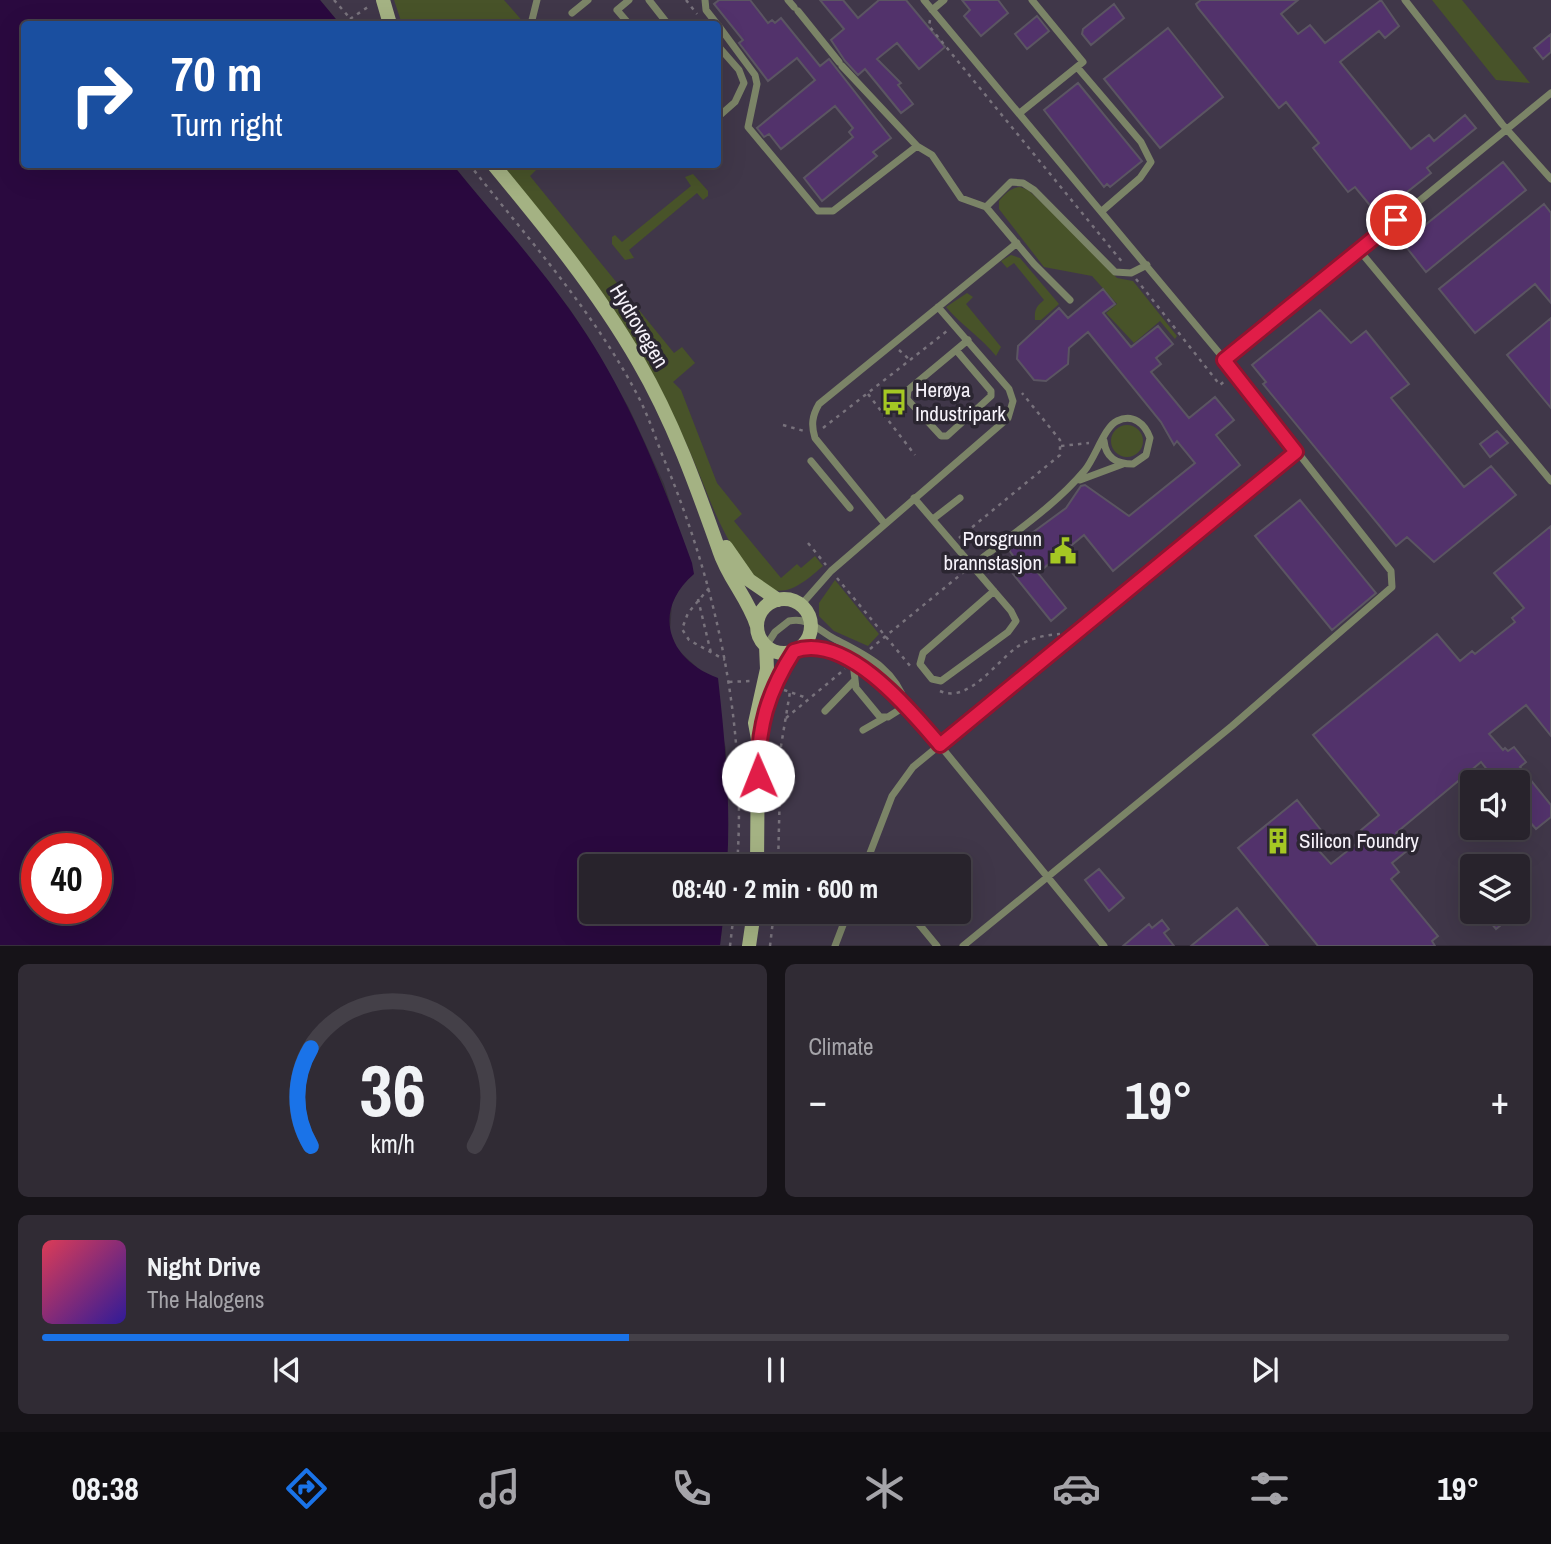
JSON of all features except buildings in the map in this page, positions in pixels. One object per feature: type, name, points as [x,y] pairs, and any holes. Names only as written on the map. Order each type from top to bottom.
[{"type":"street","points":[[377,2],[388,21]]},
{"type":"street","name":"Hydrovegen","points":[[496,168],[574,266],[627,342],[672,428],[724,562],[749,602],[766,646]]},
{"type":"street","name":"Hydrovegen","points":[[714,531],[749,580],[778,600]]},
{"type":"street","points":[[757,626],[763,609],[778,600],[801,605],[811,622],[810,633],[774,686],[758,739]]},
{"type":"street","points":[[757,854],[758,739],[755,723],[767,669],[766,646],[780,653],[797,650]]},
{"type":"street","points":[[749,946],[752,924]]},
{"type":"lane","points":[[532,21],[537,0]]},
{"type":"lane","points":[[572,13],[588,0]]},
{"type":"lane","points":[[626,21],[617,10],[629,0]]},
{"type":"lane","points":[[649,0],[665,21]]},
{"type":"lane","points":[[705,0],[706,10],[714,21]]},
{"type":"lane","points":[[788,0],[840,64],[917,146],[932,155],[961,198],[986,207],[1070,300]]},
{"type":"lane","points":[[925,0],[1021,112],[1235,373],[1391,571],[1392,587],[1232,726],[963,946]]},
{"type":"lane","points":[[932,10],[944,0]]},
{"type":"lane","points":[[1021,112],[1083,62],[1032,0]]},
{"type":"lane","points":[[1405,0],[1507,129],[1551,179]]},
{"type":"lane","points":[[721,30],[755,75],[757,84],[748,127],[818,211],[834,211],[917,146]]},
{"type":"lane","points":[[721,49],[739,70],[744,83],[735,102],[721,114]]},
{"type":"lane","points":[[1077,67],[1150,156],[1151,163],[1145,172],[1102,211]]},
{"type":"lane","points":[[1224,360],[1551,93]]},
{"type":"lane","points":[[986,207],[1011,182],[1023,183],[1034,190],[1115,272],[1131,273],[1147,265]]},
{"type":"lane","points":[[885,524],[824,450],[813,431],[813,418],[819,404],[1017,243]]},
{"type":"lane","points":[[1359,250],[1551,481]]},
{"type":"lane","points":[[801,605],[831,571],[1008,418],[1013,410],[1009,388],[938,307]]},
{"type":"lane","points":[[956,350],[991,391],[991,396],[947,436],[941,436],[907,399],[908,390],[956,350],[968,340]]},
{"type":"lane","points":[[973,565],[1073,484],[1095,472],[1133,464],[1146,455],[1150,438],[1147,429],[1142,423],[1126,418],[1111,425],[1104,441],[1073,484]]},
{"type":"lane","points":[[1104,441],[1110,457],[1123,464]]},
{"type":"lane","points":[[870,854],[897,786],[940,745],[1296,452]]},
{"type":"lane","points":[[811,461],[850,508]]},
{"type":"lane","points":[[914,498],[973,565],[1011,611],[1016,621],[941,681],[932,679],[921,668],[920,657],[994,591]]},
{"type":"lane","points":[[933,519],[960,498]]},
{"type":"lane","points":[[766,646],[775,632],[789,621],[811,622],[883,666],[900,686],[907,705]]},
{"type":"lane","points":[[797,650],[824,651],[853,663],[876,677],[907,705],[1104,946]]},
{"type":"lane","points":[[853,663],[855,681],[867,704],[884,718]]},
{"type":"lane","points":[[825,711],[844,695],[855,681]]},
{"type":"lane","points":[[863,730],[907,705]]},
{"type":"lane","points":[[835,946],[843,924]]},
{"type":"lane","points":[[919,924],[937,946]]},
{"type":"path","points":[[334,0],[350,19],[377,2]]},
{"type":"path","points":[[932,10],[929,26],[1220,385],[1235,373]]},
{"type":"path","points":[[472,168],[579,304],[640,400],[689,522],[709,588],[725,660],[738,758],[737,854]]},
{"type":"path","points":[[783,425],[813,431],[822,429],[955,324]]},
{"type":"path","points":[[892,344],[909,360]]},
{"type":"path","points":[[868,394],[915,455]]},
{"type":"path","points":[[1061,446],[1104,441]]},
{"type":"path","points":[[870,649],[973,565]]},
{"type":"path","points":[[709,588],[698,599],[682,629],[688,640],[725,660]]},
{"type":"path","points":[[698,599],[710,653]]},
{"type":"path","points":[[783,725],[790,713],[845,669]]},
{"type":"path","points":[[778,854],[783,725],[790,692]]},
{"type":"path","points":[[730,946],[733,924]]},
{"type":"path","points":[[771,946],[773,924]]},
{"type":"shaded area","points":[[0,0],[320,0],[338,21],[21,21],[21,168],[455,168],[556,291],[590,339],[640,432],[692,563],[694,574],[681,588],[673,603],[671,633],[677,647],[687,659],[718,678],[728,795],[728,854],[579,854],[579,924],[723,924],[720,945],[0,945]]},
{"type":"shaded area","name":"Herøya Industripark","points":[[320,0],[1551,0],[1551,945],[720,945],[723,924],[971,924],[971,854],[727,854],[726,748],[703,673],[677,649],[670,632],[672,604],[681,584],[693,573],[664,484],[629,408],[569,308],[455,168],[721,168],[721,21],[338,21]]},
{"type":"green space","points":[[394,0],[504,0],[522,21],[401,21]]},
{"type":"green space","points":[[1432,0],[1462,0],[1530,83],[1496,80]]},
{"type":"green space","points":[[504,168],[537,169],[530,176],[674,353],[682,347],[695,363],[673,382],[681,390],[717,483],[742,514],[734,521],[781,578],[797,564],[801,568],[815,556],[823,566],[810,577],[788,590],[780,591],[759,583],[721,525],[681,432],[638,351],[588,275]]},
{"type":"green space","points":[[693,174],[708,191],[708,196],[703,200],[697,193],[629,250],[634,258],[625,260],[612,244],[612,237],[615,235],[622,242],[691,186],[685,177]]},
{"type":"green space","points":[[1020,187],[1028,190],[1051,211],[1117,278],[1133,281],[1177,336],[1175,339],[1160,321],[1134,343],[1106,313],[1117,304],[1092,276],[1044,267],[999,209],[999,201],[1003,196]]},
{"type":"green space","points":[[1011,255],[1020,258],[1059,304],[1041,320],[1035,320],[1035,313],[1044,300],[1014,263],[1007,268],[1001,261]]},
{"type":"green space","points":[[967,293],[973,297],[966,304],[1001,347],[996,356],[946,307]]},
{"type":"green space","points":[[1127,425],[1138,430],[1143,441],[1138,452],[1127,457],[1116,452],[1111,441],[1116,430]]},
{"type":"green space","points":[[835,580],[879,634],[868,646],[834,631],[819,616],[819,603]]},
{"type":"place","name":"Herøya Industripark","points":[[894,402]]},
{"type":"place","name":"Porsgrunn brannstasjon","points":[[1063,551]]},
{"type":"place","name":"Silicon Foundry","points":[[1278,841]]},
{"type":"route","points":[[758,776],[758,739],[764,715],[779,675],[794,651],[799,649],[832,653],[865,669],[907,705],[940,745],[1296,452],[1224,360],[1396,220]]}]
